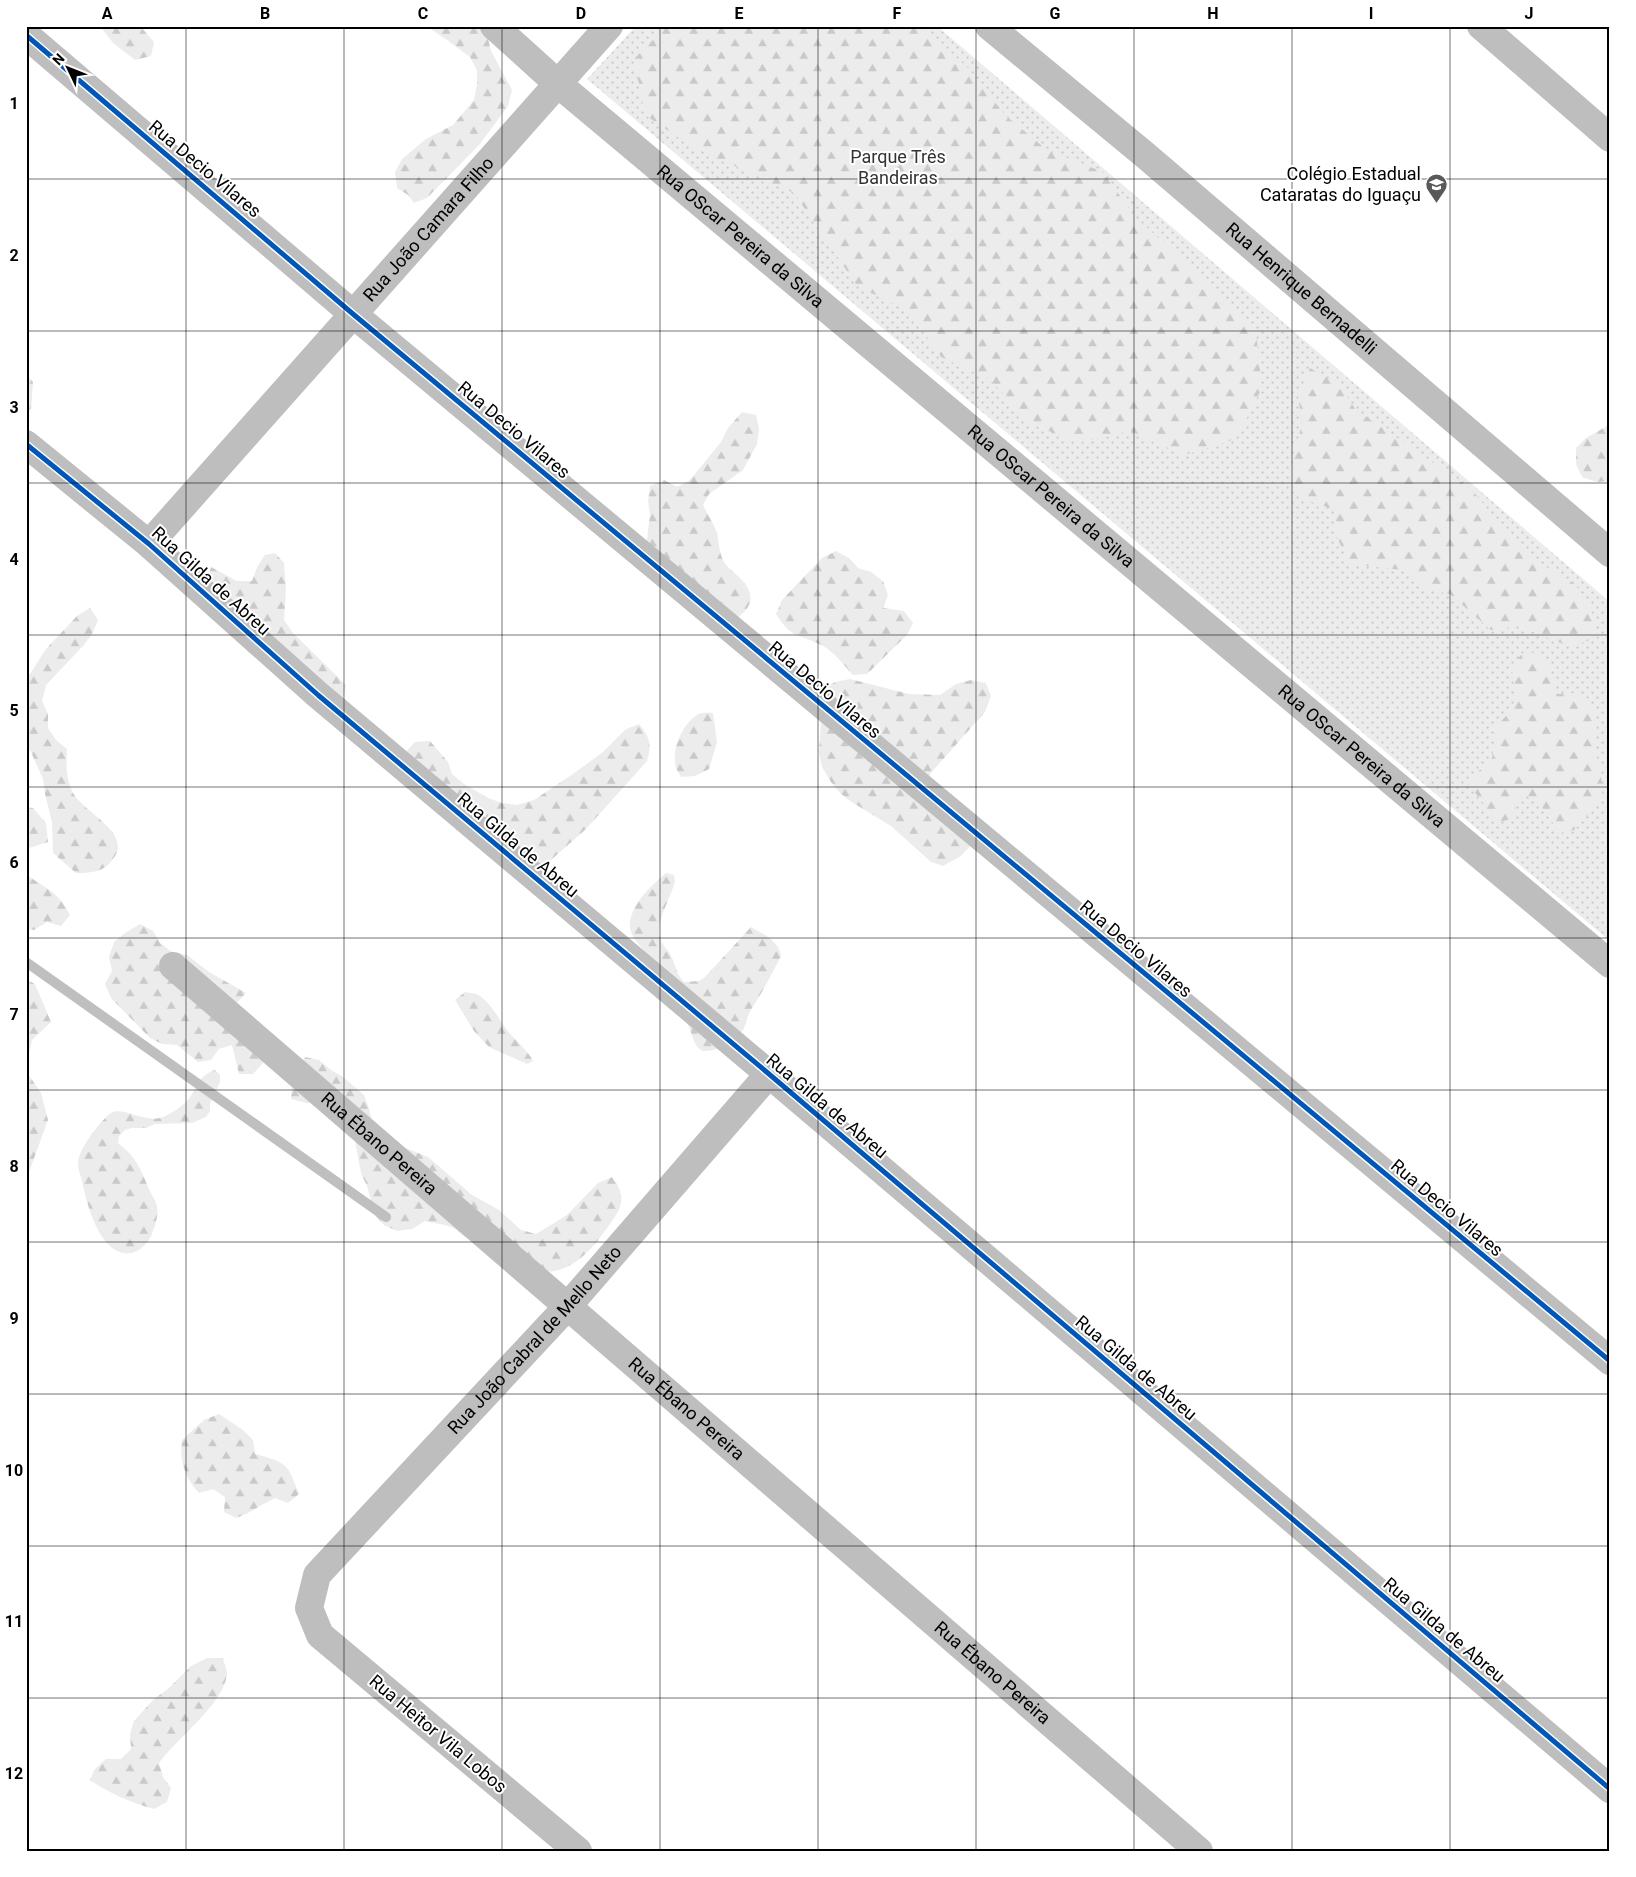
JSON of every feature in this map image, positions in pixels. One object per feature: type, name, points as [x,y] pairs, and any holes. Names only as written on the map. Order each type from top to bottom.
[{"type":"street","name":"Rua OScar Pereira da Silva","points":[[494,26],[557,83],[1610,964]]},
{"type":"street","name":"Rua João Camara Filho","points":[[149,544],[609,26]]},
{"type":"street","name":"Rua Henrique Bernadelli","points":[[989,26],[1145,155],[1610,553]]},
{"type":"street","points":[[1481,26],[1610,138]]},
{"type":"street","name":"Rua Decio Vilares","points":[[26,35],[353,314],[1610,1361]]},
{"type":"street","name":"Rua Gilda de Abreu","points":[[26,444],[149,544],[318,695],[769,1074],[1610,1789]]},
{"type":"street","name":"Rua Ébano Pereira","points":[[173,966],[1199,1851]]},
{"type":"street","name":"Rua João Cabral de Mello Neto","points":[[308,1608],[317,1575],[567,1307],[769,1074]]},
{"type":"street","name":"Rua Heitor Vila Lobos","points":[[308,1608],[320,1635],[578,1851]]},
{"type":"green space","points":[[100,26],[140,26],[154,42],[151,56],[135,60],[113,43]]},
{"type":"green space","points":[[426,26],[485,26],[491,51],[512,90],[508,106],[480,144],[427,198],[414,203],[408,195],[397,188],[395,172],[402,159],[426,139],[453,125],[474,100],[477,84],[477,70],[470,57]]},
{"type":"green space","name":"Parque Três Bandeiras","points":[[636,26],[937,26],[1610,602],[1610,941],[587,79]]},
{"type":"green space","points":[[667,26],[922,26],[969,69],[1005,115],[1047,150],[1103,172],[1135,217],[1219,292],[1256,333],[1262,388],[1236,439],[1184,455],[1130,431],[1078,443],[1027,422],[991,380],[941,357],[909,311],[857,286],[794,193],[691,146],[645,115],[634,59]]},
{"type":"green space","points":[[1310,368],[1340,385],[1355,409],[1471,489],[1527,556],[1575,584],[1591,608],[1598,637],[1571,647],[1519,626],[1491,630],[1450,594],[1423,589],[1403,570],[1349,564],[1337,537],[1334,509],[1308,501],[1289,479],[1302,423],[1298,395]]},
{"type":"green space","points":[[26,374],[33,382],[31,409],[26,414]]},
{"type":"green space","points":[[742,412],[756,415],[759,429],[757,444],[743,470],[709,494],[703,505],[717,533],[723,560],[745,583],[750,595],[750,601],[745,611],[733,620],[646,547],[650,515],[648,501],[650,486],[664,480],[677,487],[690,480],[721,442],[728,428]]},
{"type":"green space","points":[[1610,426],[1610,481],[1597,482],[1582,477],[1576,464],[1576,448],[1586,438]]},
{"type":"green space","points":[[836,551],[849,558],[858,568],[871,572],[883,581],[888,595],[883,608],[904,611],[913,623],[907,635],[867,674],[853,675],[839,659],[823,646],[792,633],[776,614],[782,600],[822,558]]},
{"type":"green space","points":[[275,553],[284,563],[286,591],[284,620],[293,633],[346,685],[343,700],[207,582],[211,567],[237,581],[252,581],[257,567],[265,555]]},
{"type":"green space","points":[[90,608],[98,620],[92,634],[46,685],[42,701],[48,714],[48,728],[56,740],[67,749],[67,770],[72,791],[85,807],[112,831],[117,840],[118,849],[106,867],[92,872],[76,873],[53,853],[52,822],[43,779],[31,752],[26,747],[26,680],[46,649],[77,616]]},
{"type":"green space","points":[[1526,650],[1541,658],[1549,667],[1558,694],[1573,693],[1587,698],[1595,711],[1597,725],[1594,740],[1602,782],[1602,797],[1574,830],[1560,833],[1536,799],[1524,794],[1516,805],[1512,819],[1498,822],[1473,790],[1469,776],[1482,769],[1492,758],[1496,727],[1515,706],[1515,690],[1512,675],[1514,662]]},
{"type":"green space","points":[[850,679],[909,694],[940,695],[956,684],[971,680],[986,683],[991,696],[985,712],[930,774],[930,788],[971,845],[961,856],[943,866],[931,862],[891,826],[850,801],[831,782],[822,767],[819,753],[823,689],[835,682]]},
{"type":"green space","points":[[713,713],[717,742],[709,769],[695,776],[681,777],[676,767],[675,756],[677,743],[683,730],[697,715]]},
{"type":"green space","points":[[639,724],[649,741],[647,761],[586,829],[543,867],[405,753],[415,742],[430,741],[448,762],[452,774],[464,784],[488,798],[502,803],[517,805],[534,800],[603,752],[626,729]]},
{"type":"green space","points":[[26,807],[33,808],[46,823],[48,842],[26,849]]},
{"type":"green space","points":[[666,873],[674,875],[675,881],[661,917],[659,932],[662,943],[671,955],[678,974],[684,982],[699,981],[705,977],[751,927],[774,942],[780,951],[781,956],[750,1011],[743,1030],[730,1043],[713,1050],[702,1051],[697,1046],[688,1025],[651,961],[634,938],[631,930],[630,922],[639,901]]},
{"type":"green space","points":[[26,874],[57,896],[66,907],[70,915],[61,926],[47,922],[34,930],[26,929]]},
{"type":"green space","points":[[140,924],[153,931],[160,943],[172,952],[187,955],[209,972],[246,993],[232,1008],[272,1053],[253,1074],[239,1074],[232,1045],[219,1049],[211,1060],[198,1062],[177,1045],[162,1044],[150,1038],[111,998],[105,984],[112,971],[109,957],[114,942]]},
{"type":"green space","points":[[26,979],[35,984],[51,1022],[32,1040],[26,1065]]},
{"type":"green space","points":[[465,992],[477,994],[492,1008],[510,1034],[533,1061],[527,1064],[489,1047],[474,1031],[455,1000]]},
{"type":"green space","points":[[305,1057],[319,1060],[364,1095],[376,1136],[428,1157],[472,1195],[499,1210],[521,1230],[536,1234],[567,1215],[598,1183],[612,1177],[616,1182],[621,1197],[618,1212],[592,1248],[582,1257],[561,1269],[549,1272],[529,1267],[472,1241],[448,1226],[425,1221],[412,1229],[397,1231],[384,1225],[375,1215],[367,1186],[361,1173],[353,1130],[319,1100],[306,1103],[291,1099],[292,1084]]},
{"type":"green space","points":[[215,1070],[220,1075],[220,1082],[206,1117],[192,1123],[155,1124],[146,1128],[132,1128],[125,1130],[119,1136],[118,1143],[130,1154],[140,1169],[156,1203],[157,1215],[151,1236],[140,1249],[132,1253],[121,1252],[111,1247],[97,1228],[87,1203],[78,1163],[86,1144],[106,1117],[116,1111],[156,1119],[173,1112],[188,1100],[205,1075]]},
{"type":"green space","points":[[26,1071],[41,1093],[48,1120],[29,1172],[26,1196]]},
{"type":"green space","points":[[219,1414],[243,1430],[253,1440],[255,1454],[280,1462],[289,1470],[299,1494],[288,1503],[275,1498],[236,1518],[224,1512],[225,1497],[213,1489],[199,1493],[190,1481],[182,1462],[182,1440],[204,1420]]},
{"type":"green space","points":[[207,1658],[223,1658],[227,1670],[224,1685],[209,1709],[159,1763],[163,1777],[171,1788],[167,1802],[154,1809],[146,1807],[112,1793],[90,1780],[94,1770],[106,1759],[121,1759],[131,1749],[130,1734],[134,1721],[154,1699],[168,1689],[191,1666]]},
{"type":"waterway","points":[[26,962],[386,1217]]},
{"type":"cycle path","points":[[26,35],[353,314],[1610,1361]]},
{"type":"cycle path","points":[[26,444],[149,544],[318,695],[769,1074],[1610,1789]]},
{"type":"place","name":"Colégio Estadual Cataratas do Iguaçu","points":[[1437,203]]}]
